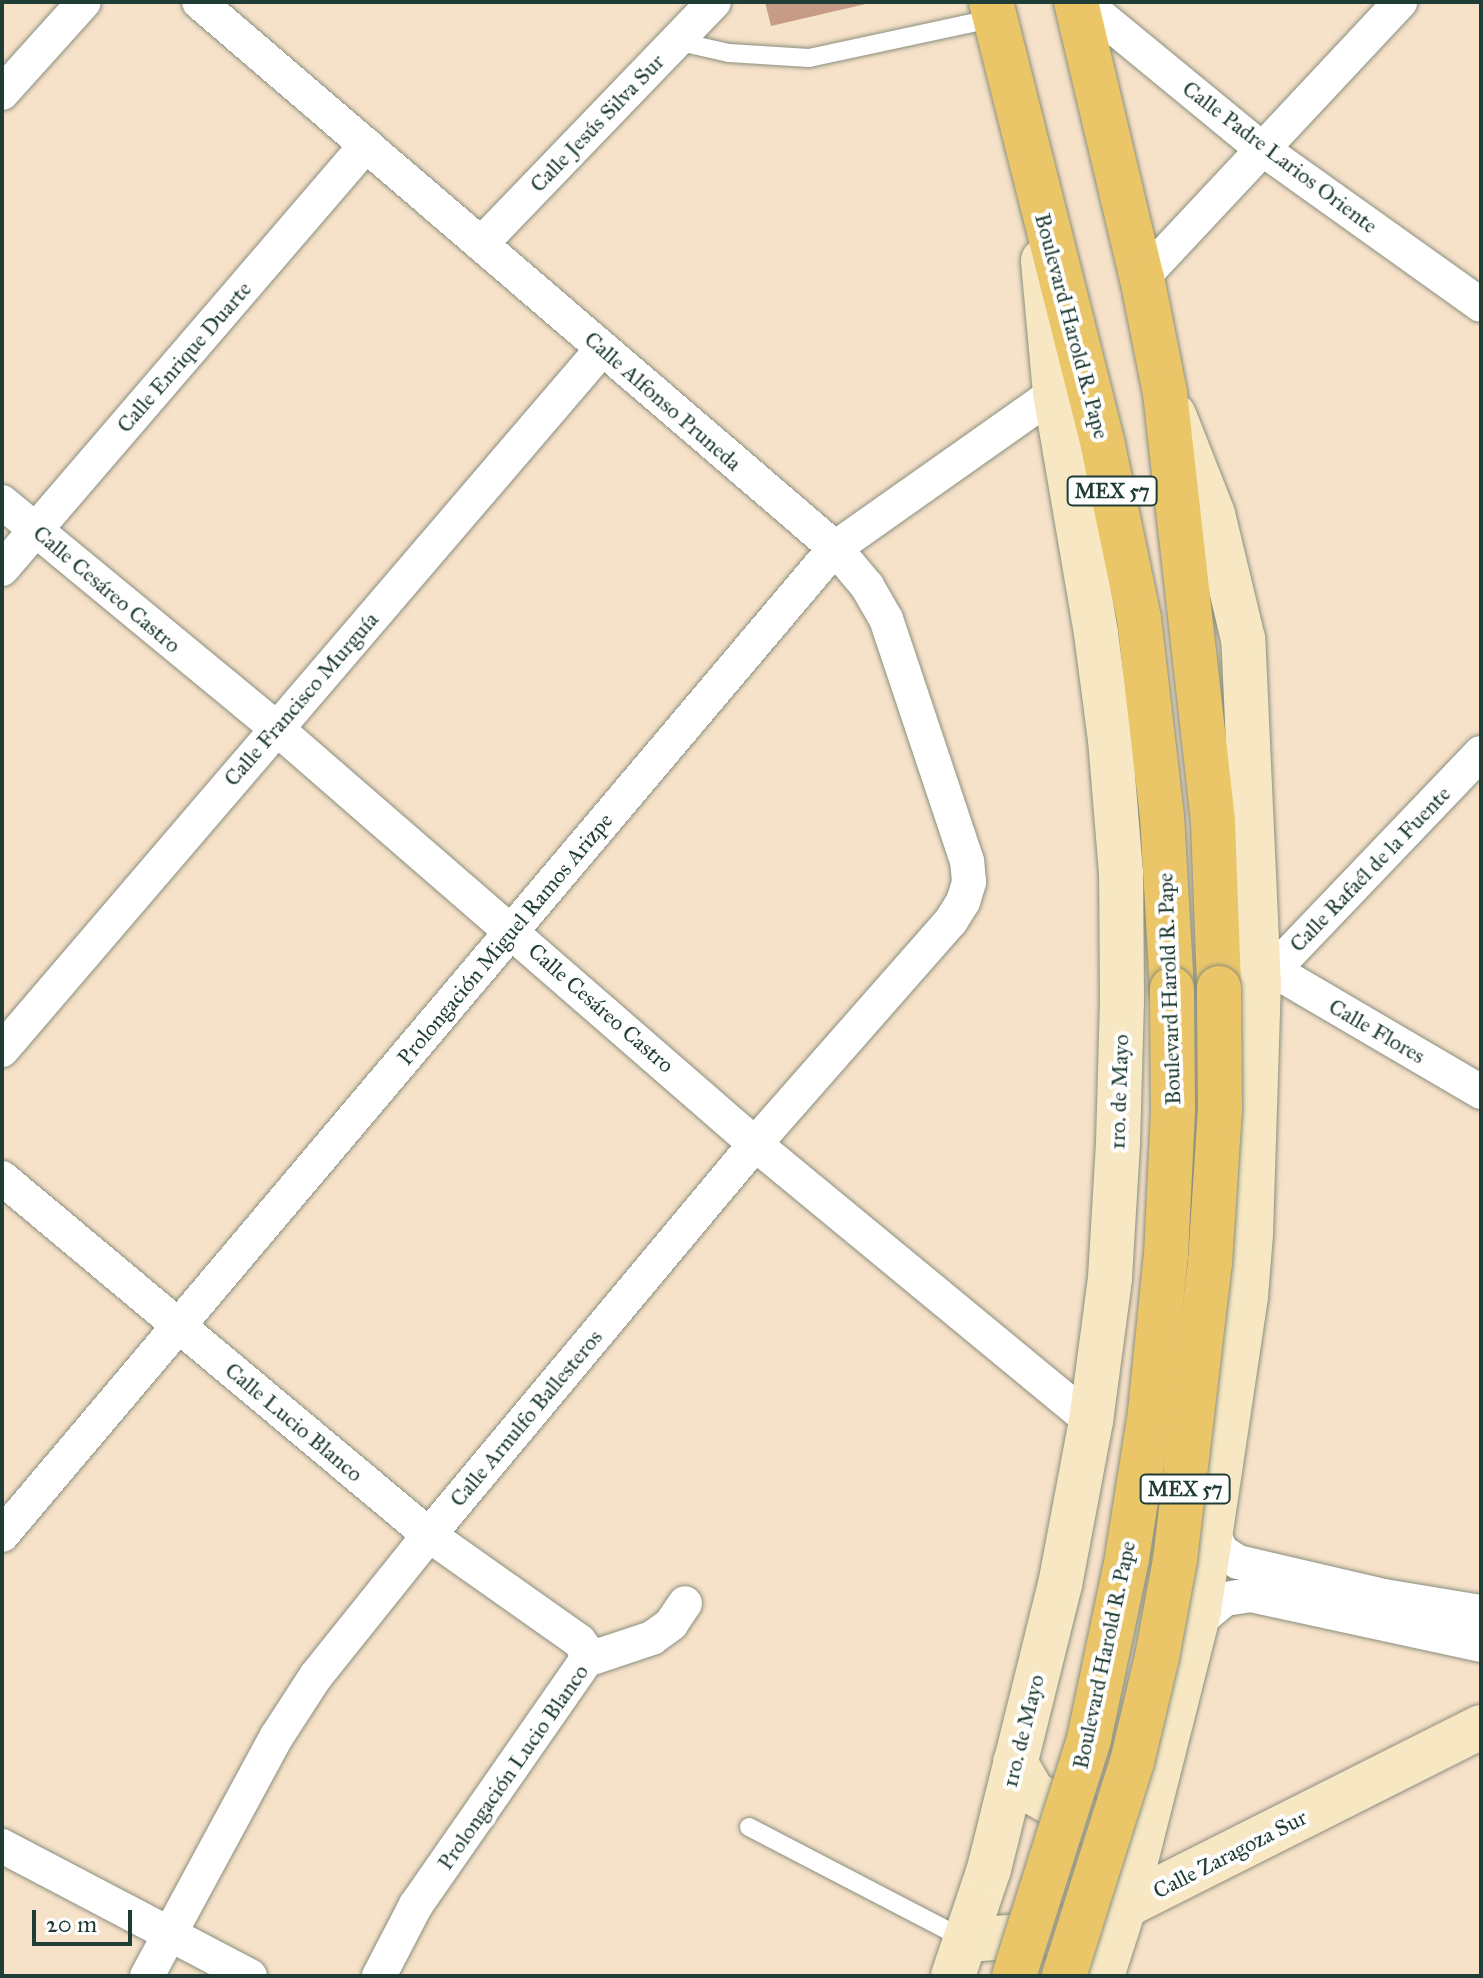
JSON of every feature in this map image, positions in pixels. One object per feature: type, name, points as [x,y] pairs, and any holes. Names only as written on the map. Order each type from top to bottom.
[{"type":"highway","name":"MEX 57","points":[[1064,1976],[1132,1762],[1157,1657],[1175,1560],[1210,1263],[1220,1109],[1251,981],[1213,822],[1165,393],[1142,278],[1076,2]]},
{"type":"highway","name":"Boulevard Harold R. Pape","points":[[993,10],[1037,195],[1103,446],[1139,618],[1162,816],[1172,989],[1173,1110],[1166,1255],[1150,1412],[1127,1558],[1089,1739],[1014,1976]]},
{"type":"main road","name":"1ro. de Mayo","points":[[960,1958],[989,1869],[1060,1585],[1091,1421],[1110,1278],[1118,1143],[1122,1002],[1121,873],[1096,633],[1055,393],[1037,195]]},
{"type":"main road","points":[[1102,1976],[1124,1908],[1195,1624],[1212,1531],[1246,1296],[1251,981]]},
{"type":"main road","name":"Calle Zaragoza Sur","points":[[960,1958],[1068,1930],[1124,1908],[1477,1734]]},
{"type":"main road","points":[[1015,1762],[1032,1792],[1082,1821],[1106,1822],[1133,1815],[1151,1798]]},
{"type":"street","points":[[2,93],[84,2]]},
{"type":"street","name":"Calle Alfonso Pruneda","points":[[199,2],[835,548],[867,586],[886,619],[967,861],[969,882],[963,902]]},
{"type":"street","name":"Calle Jesús Silva Sur","points":[[481,244],[714,2]]},
{"type":"street","name":"Calle Padre Larios Oriente","points":[[1083,2],[1261,148],[1481,305]]},
{"type":"street","points":[[1142,278],[1400,2]]},
{"type":"street","name":"Calle Enrique Duarte","points":[[2,569],[366,145]]},
{"type":"street","name":"Calle Francisco Murguía","points":[[2,1050],[602,349]]},
{"type":"street","name":"Prolongación Miguel Ramos Arizpe","points":[[2,1535],[835,548],[1055,393]]},
{"type":"street","name":"Calle Cesáreo Castro","points":[[2,502],[276,728],[755,1144],[1091,1421]]},
{"type":"street","name":"Calle Rafaél de la Fuente","points":[[1251,981],[1481,753]]},
{"type":"street","name":"Calle Arnulfo Ballesteros","points":[[147,1976],[296,1705],[429,1535],[755,1144],[951,921],[963,902]]},
{"type":"street","name":"Calle Flores","points":[[1251,981],[1481,1092]]},
{"type":"street","name":"Calle Lucio Blanco","points":[[2,1178],[429,1535],[579,1641],[585,1649],[586,1660]]},
{"type":"street","points":[[1212,1531],[1222,1552],[1238,1562],[1384,1596],[1481,1612]]},
{"type":"street","points":[[1195,1624],[1225,1599],[1250,1595],[1481,1645]]},
{"type":"street","name":"Prolongación Lucio Blanco","points":[[379,1976],[416,1905],[586,1660],[652,1638],[671,1624],[685,1603]]},
{"type":"street","points":[[2,1846],[250,1976]]},
{"type":"lane","points":[[676,41],[729,53],[809,58],[993,10]]},
{"type":"lane","points":[[749,1827],[960,1958]]},
{"type":"building","points":[[765,2],[870,2],[870,3],[771,26]]}]
